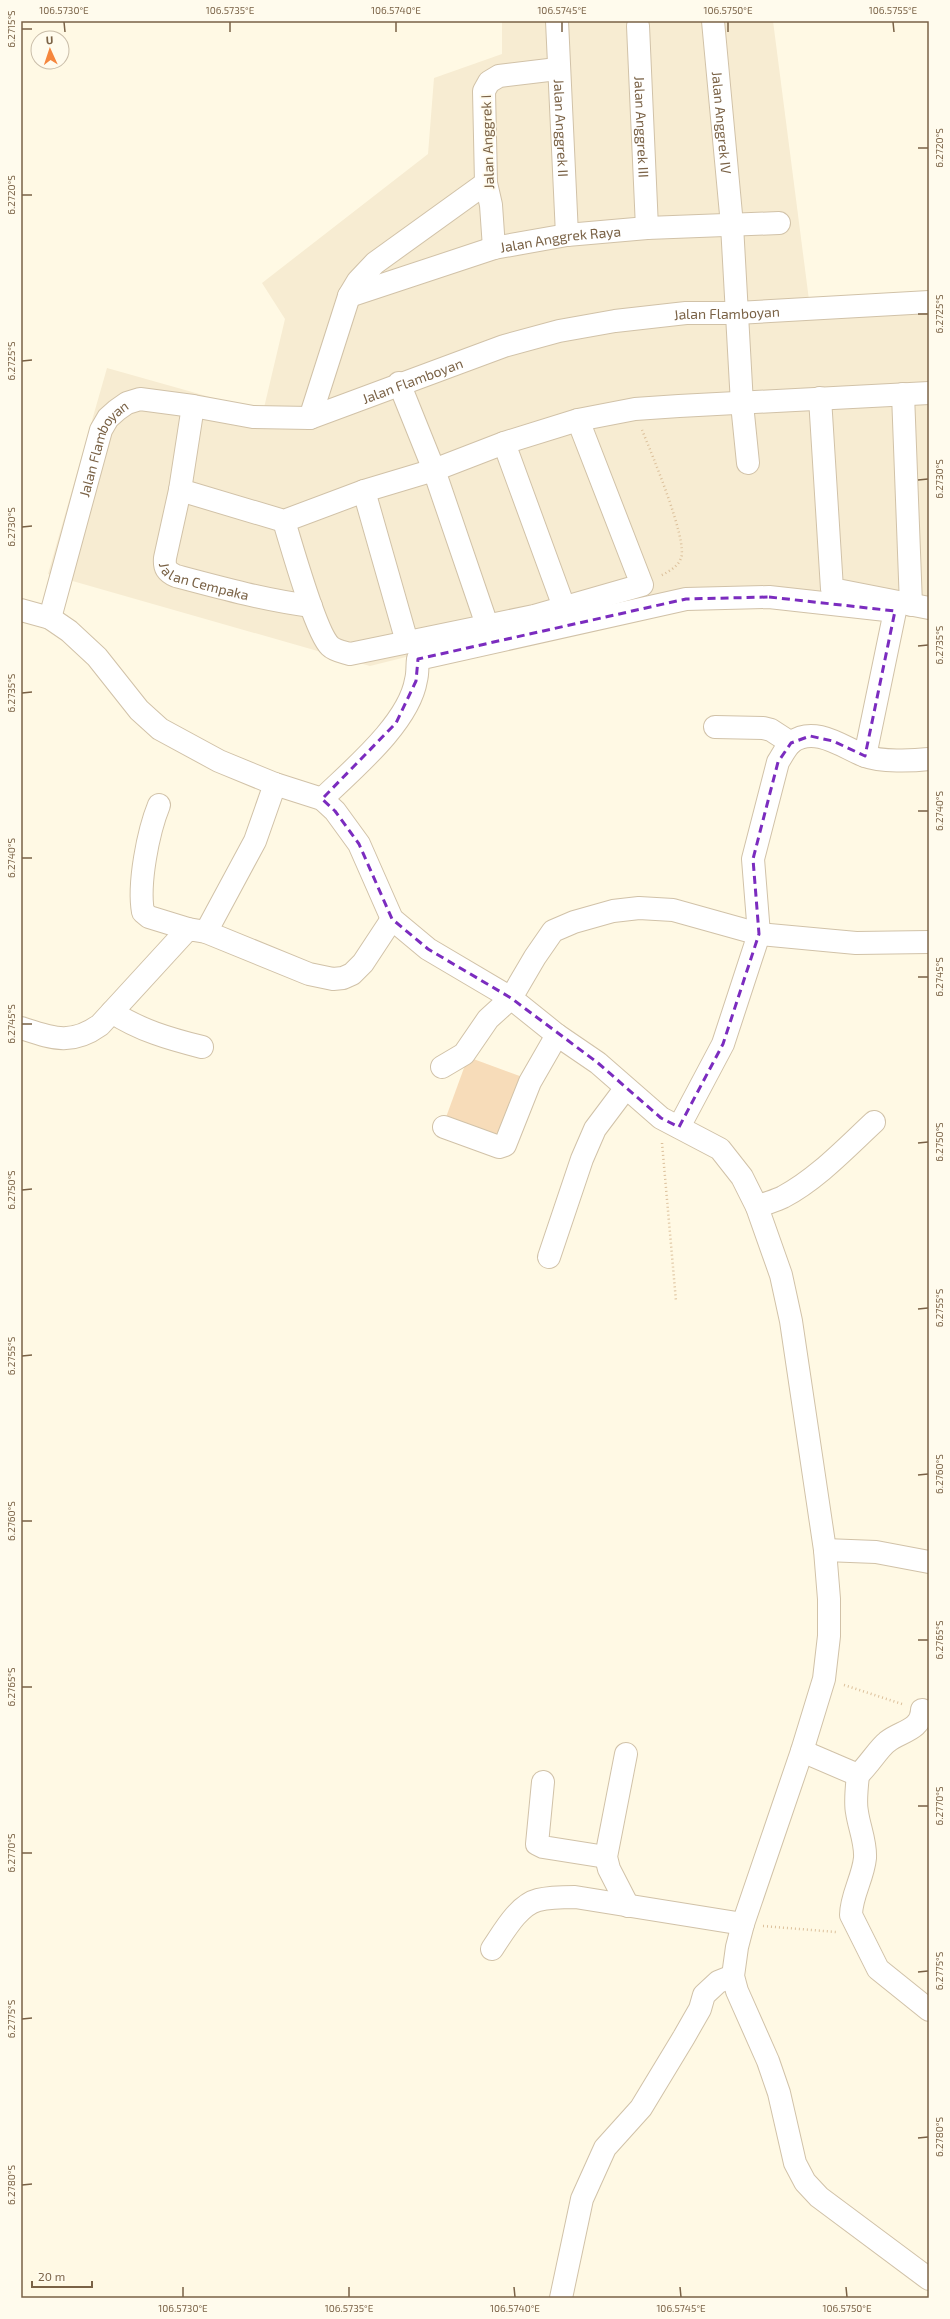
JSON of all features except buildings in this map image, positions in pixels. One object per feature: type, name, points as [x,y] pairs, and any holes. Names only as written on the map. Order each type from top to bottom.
[{"type":"street","name":"Jalan Anggrek II","points":[[556,21],[557,69],[568,235]]},
{"type":"street","name":"Jalan Anggrek IV","points":[[713,21],[732,225],[742,404],[748,462]]},
{"type":"street","name":"Jalan Anggrek III","points":[[638,26],[647,228]]},
{"type":"street","name":"Jalan Anggrek I","points":[[494,248],[491,205],[486,184],[484,91],[487,85],[499,76],[557,69]]},
{"type":"street","points":[[310,418],[349,296],[358,281],[374,263],[486,184]]},
{"type":"street","name":"Jalan Anggrek Raya","points":[[349,296],[494,248],[568,235],[647,228],[779,223]]},
{"type":"street","name":"Jalan Flamboyan","points":[[50,618],[101,430],[108,418],[127,403],[140,399],[193,406],[253,417],[310,418],[399,383],[504,346],[559,331],[615,321],[678,314],[737,313],[929,302]]},
{"type":"street","points":[[399,383],[434,470],[487,625]]},
{"type":"street","points":[[180,490],[284,521],[364,491],[434,470],[504,442],[578,420],[635,410],[820,398],[929,393]]},
{"type":"street","points":[[820,398],[832,589],[920,606],[903,394]]},
{"type":"street","name":"Jalan Cempaka","points":[[193,406],[180,490],[164,564],[169,573],[259,597],[311,606]]},
{"type":"street","points":[[284,521],[311,606],[325,640],[330,647],[339,651],[359,654],[407,642],[534,616],[642,586],[578,420]]},
{"type":"street","points":[[504,442],[564,607]]},
{"type":"street","points":[[364,491],[407,642]]},
{"type":"street","points":[[322,799],[362,760],[396,723],[416,681],[418,659],[686,599],[769,597],[895,611],[865,756]]},
{"type":"street","points":[[21,610],[50,618],[69,631],[87,648],[139,710],[160,729],[218,761],[275,784],[322,799],[335,811],[359,844],[392,918],[428,950],[511,998],[557,1035],[598,1063],[625,1089],[670,1123],[720,1149],[742,1177],[757,1207],[781,1275],[791,1321],[824,1550],[829,1614],[824,1679],[802,1751],[743,1924],[737,1947],[733,1976],[737,1991],[777,2086],[795,2163],[805,2182],[837,2212],[929,2280]]},
{"type":"street","points":[[715,727],[771,730],[791,743]]},
{"type":"street","points":[[670,1123],[723,1044],[759,934],[753,859],[778,762],[791,743],[810,736],[833,741],[865,756],[914,762],[929,759]]},
{"type":"street","points":[[21,1028],[47,1036],[66,1039],[77,1038],[88,1034],[100,1025],[197,930],[255,840],[275,784]]},
{"type":"street","points":[[159,805],[151,823],[147,844],[143,912],[149,917],[197,930],[309,974],[333,979],[343,978],[352,974],[363,962],[392,918]]},
{"type":"street","points":[[442,1067],[464,1054],[488,1019],[511,998],[553,931],[574,922],[613,911],[639,908],[672,910],[759,934],[856,943],[929,942]]},
{"type":"street","points":[[112,1012],[129,1023],[160,1036],[202,1047]]},
{"type":"street","points":[[444,1127],[499,1147],[505,1145],[530,1082],[557,1035]]},
{"type":"street","points":[[549,1257],[582,1159],[595,1129],[625,1089]]},
{"type":"street","points":[[757,1207],[783,1196],[807,1180],[843,1152],[874,1122]]},
{"type":"street","points":[[824,1550],[876,1552],[929,1562]]},
{"type":"street","points":[[922,1710],[922,1718],[919,1724],[886,1742],[858,1775],[856,1810],[864,1838],[865,1857],[861,1878],[851,1905],[851,1915],[878,1969],[929,2010]]},
{"type":"street","points":[[802,1751],[858,1775]]},
{"type":"street","points":[[626,1754],[606,1857],[609,1869],[628,1906]]},
{"type":"street","points":[[543,1782],[537,1844],[543,1847],[606,1857]]},
{"type":"street","points":[[492,1949],[518,1915],[537,1900],[575,1897],[743,1924]]},
{"type":"street","points":[[560,2298],[582,2199],[605,2148],[641,2108],[700,2009],[704,1995],[718,1982],[733,1976]]},
{"type":"path","points":[[635,410],[666,491],[682,547],[681,560],[676,565],[642,586]]},
{"type":"path","points":[[670,1123],[676,1300]]},
{"type":"path","points":[[824,1679],[922,1710]]},
{"type":"path","points":[[743,1924],[860,1935]]},
{"type":"highlighted area","points":[[769,597],[895,611],[865,756],[833,741],[810,736],[791,743],[778,762],[753,859],[759,934],[723,1044],[679,1127],[661,1118],[598,1063],[511,998],[428,949],[392,919],[359,844],[335,811],[322,799],[396,723],[416,681],[418,659],[686,599]]},
{"type":"shaded area","points":[[502,21],[773,21],[809,300],[929,294],[929,616],[913,611],[683,588],[370,666],[48,574],[107,368],[263,412],[285,319],[262,283],[428,154],[434,78],[502,54]]}]
